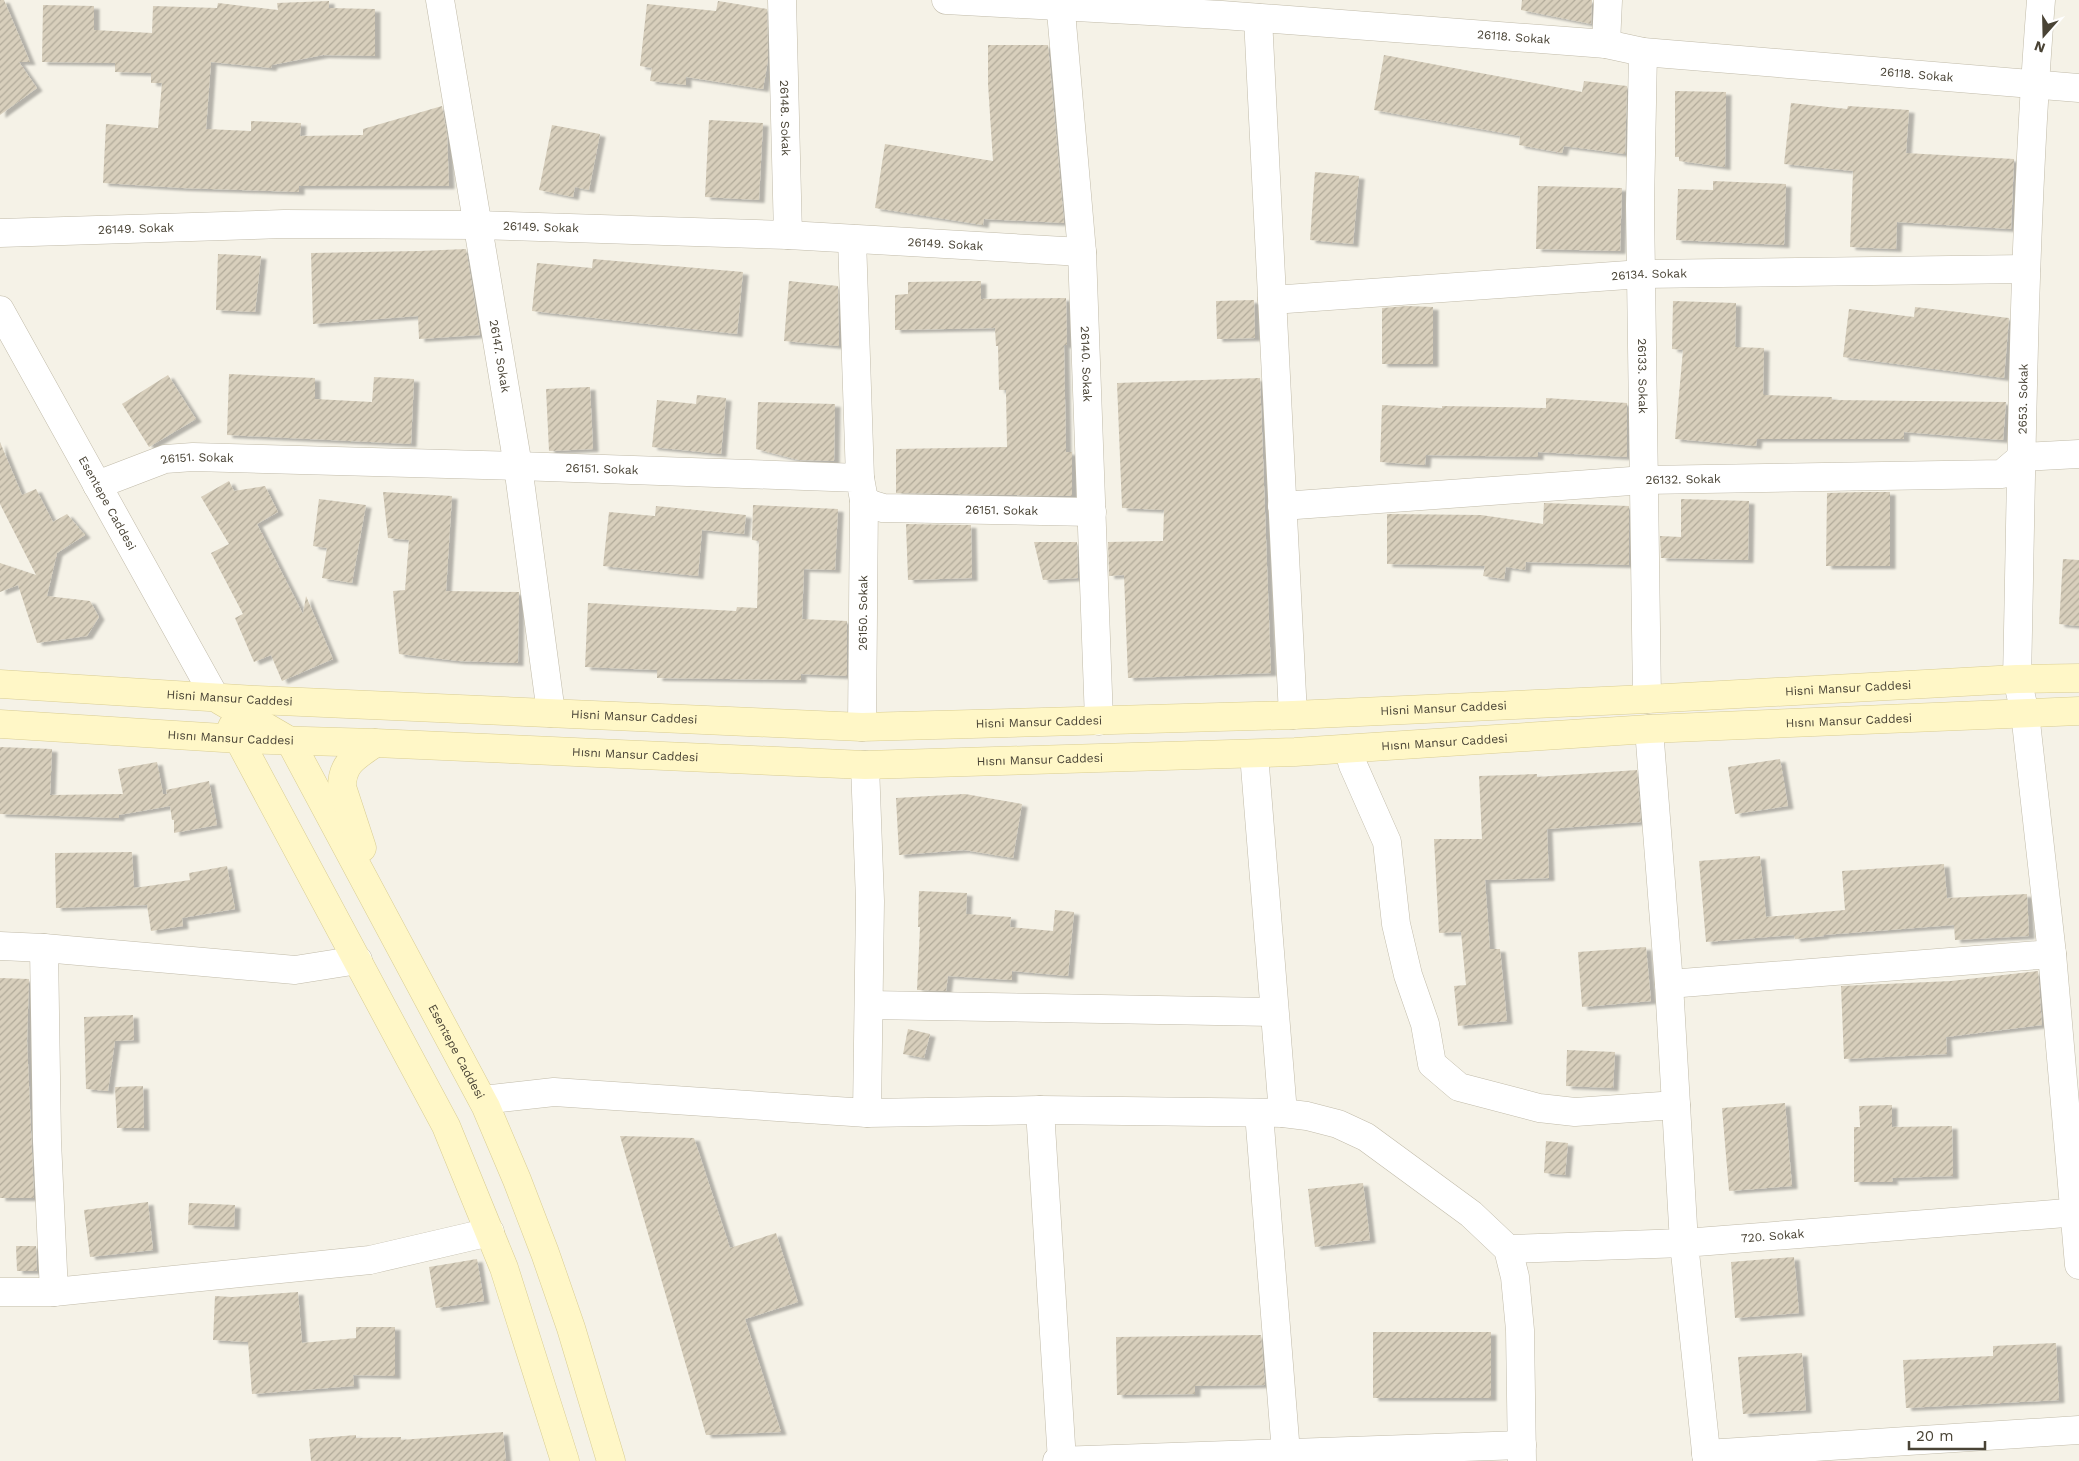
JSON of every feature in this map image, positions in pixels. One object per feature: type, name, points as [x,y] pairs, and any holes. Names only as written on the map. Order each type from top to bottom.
[{"type":"main road","name":"Hisni Mansur Caddesi","points":[[0,684],[215,697],[862,727],[1293,715],[1647,699],[2017,679],[2079,678]]},
{"type":"main road","name":"Esentepe Caddesi","points":[[215,697],[446,1126],[490,1232],[517,1304],[565,1461]]},
{"type":"main road","points":[[215,697],[290,741]]},
{"type":"main road","name":"Hısnı Mansur Caddesi","points":[[0,724],[239,739],[375,743],[865,765],[1254,754],[1649,729],[2079,711]]},
{"type":"main road","name":"Esentepe Caddesi","points":[[290,741],[483,1100],[545,1253],[571,1328],[611,1461]]},
{"type":"main road","points":[[375,743],[349,762],[344,771],[342,787],[384,916]]},
{"type":"street","name":"26147. Sokak","points":[[440,0],[476,225],[518,466],[551,713]]},
{"type":"street","name":"26148. Sokak","points":[[782,0],[788,235]]},
{"type":"street","name":"26118. Sokak","points":[[946,0],[1222,8],[1258,18],[1606,44],[1643,52],[2079,88]]},
{"type":"street","points":[[1606,44],[1608,0]]},
{"type":"street","name":"2653. Sokak","points":[[2041,0],[2034,84],[2026,269],[2017,679],[2025,713],[2052,954],[2077,1213],[2079,1265]]},
{"type":"street","name":"26140. Sokak","points":[[1060,3],[1082,252],[1099,721]]},
{"type":"street","points":[[1258,18],[1293,715]]},
{"type":"street","name":"26133. Sokak","points":[[1643,52],[1640,205],[1647,699]]},
{"type":"street","name":"26149. Sokak","points":[[0,233],[284,224],[476,225],[788,235],[1082,252]]},
{"type":"street","name":"26150. Sokak","points":[[852,239],[862,489],[862,727]]},
{"type":"street","name":"26134. Sokak","points":[[1272,300],[1642,274],[2026,269]]},
{"type":"street","name":"Esentepe Caddesi","points":[[0,310],[215,697]]},
{"type":"street","points":[[2022,457],[2079,454]]},
{"type":"street","name":"26151. Sokak","points":[[97,485],[164,459],[193,457],[518,466],[862,489],[873,505],[883,508],[1092,512]]},
{"type":"street","name":"26132. Sokak","points":[[1282,506],[1645,480],[2002,474],[2022,457]]},
{"type":"street","points":[[1649,729],[1669,984],[1684,1243],[1706,1457],[2079,1430]]},
{"type":"street","points":[[1348,749],[1353,765],[1387,842],[1396,924],[1408,975],[1425,1024],[1432,1064],[1459,1087],[1539,1108],[1575,1112],[1676,1104]]},
{"type":"street","points":[[1254,754],[1274,1012],[1271,1113],[1286,1454]]},
{"type":"street","points":[[865,765],[870,901],[867,1113]]},
{"type":"street","points":[[0,946],[44,948],[295,970],[358,960]]},
{"type":"street","points":[[44,948],[47,1141],[54,1292]]},
{"type":"street","points":[[1669,984],[2052,954]]},
{"type":"street","points":[[869,1005],[1274,1012]]},
{"type":"street","points":[[483,1100],[554,1092],[867,1113],[1040,1110],[1271,1113],[1307,1116],[1338,1124],[1366,1138],[1471,1214],[1508,1248],[1515,1277],[1520,1330],[1522,1453],[1286,1454],[1057,1461]]},
{"type":"street","points":[[1040,1110],[1062,1461]]},
{"type":"street","name":"720. Sokak","points":[[1508,1248],[1684,1243],[2077,1213]]},
{"type":"street","points":[[0,1292],[54,1292],[370,1260],[490,1232]]},
{"type":"building","points":[[0,0],[4,0],[30,62],[19,62],[37,88],[0,115]]},
{"type":"building","points":[[1522,0],[1592,0],[1591,24],[1521,10]]},
{"type":"building","points":[[329,1],[329,8],[375,9],[375,56],[323,55],[272,65],[271,68],[211,62],[206,129],[251,131],[251,121],[301,123],[300,136],[363,135],[363,129],[442,106],[447,134],[449,186],[299,186],[299,192],[103,183],[106,124],[158,128],[162,83],[151,83],[151,73],[115,72],[115,63],[42,62],[43,5],[94,6],[94,30],[152,33],[153,6],[217,8],[218,3],[278,10],[277,3]]},
{"type":"building","points":[[718,1],[767,9],[768,60],[763,89],[686,77],[686,85],[650,81],[652,68],[640,66],[647,4],[716,11]]},
{"type":"building","points":[[988,45],[1048,45],[1064,223],[984,219],[983,225],[875,208],[885,144],[993,161],[988,84]]},
{"type":"building","points":[[1384,55],[1582,92],[1584,81],[1627,86],[1625,154],[1564,146],[1562,153],[1519,145],[1520,136],[1374,110]]},
{"type":"building","points":[[1675,91],[1726,92],[1725,167],[1679,161],[1679,157],[1675,157]]},
{"type":"building","points":[[1791,103],[1847,109],[1848,106],[1909,110],[1906,153],[2014,159],[2011,229],[1897,222],[1896,249],[1850,247],[1853,171],[1784,164]]},
{"type":"building","points":[[709,120],[763,123],[759,200],[705,197]]},
{"type":"building","points":[[552,125],[600,134],[589,190],[575,187],[573,197],[539,190]]},
{"type":"building","points":[[1315,172],[1359,176],[1353,244],[1310,240]]},
{"type":"building","points":[[1713,181],[1786,184],[1784,245],[1676,240],[1678,189],[1713,190]]},
{"type":"building","points":[[1538,186],[1622,188],[1620,251],[1536,249]]},
{"type":"building","points":[[466,249],[480,335],[419,339],[418,316],[313,324],[311,253]]},
{"type":"building","points":[[218,254],[261,256],[255,312],[216,310]]},
{"type":"building","points":[[593,259],[743,272],[737,334],[532,311],[537,263],[592,268]]},
{"type":"building","points":[[789,281],[838,286],[839,346],[784,341]]},
{"type":"building","points":[[981,281],[981,299],[1066,298],[1067,345],[1064,345],[1066,452],[1072,452],[1072,496],[896,493],[896,449],[1007,447],[1006,390],[999,390],[998,346],[996,346],[995,328],[895,330],[895,295],[908,294],[908,282]]},
{"type":"building","points":[[1254,300],[1255,338],[1217,339],[1216,301]]},
{"type":"building","points":[[1673,301],[1736,303],[1735,347],[1764,348],[1763,395],[1832,397],[1832,400],[2006,402],[2003,440],[1904,432],[1904,439],[1757,439],[1756,446],[1675,439],[1683,350],[1672,349]]},
{"type":"building","points":[[1407,306],[1433,307],[1433,364],[1382,364],[1382,308]]},
{"type":"building","points":[[1915,307],[2009,318],[2004,378],[1843,357],[1849,309],[1914,317]]},
{"type":"building","points":[[229,374],[315,378],[315,399],[372,402],[374,377],[414,379],[411,444],[227,435]]},
{"type":"building","points":[[168,375],[196,419],[149,447],[122,404]]},
{"type":"building","points":[[1260,378],[1271,673],[1128,678],[1124,575],[1109,576],[1108,542],[1163,541],[1164,510],[1122,508],[1117,383]]},
{"type":"building","points":[[590,387],[593,449],[549,451],[546,389]]},
{"type":"building","points":[[697,395],[726,398],[721,454],[652,447],[657,400],[696,404]]},
{"type":"building","points":[[1546,398],[1627,403],[1627,457],[1538,452],[1538,457],[1426,455],[1425,465],[1380,462],[1382,405],[1442,408],[1442,406],[1546,408]]},
{"type":"building","points":[[758,402],[835,404],[834,461],[799,460],[756,449]]},
{"type":"building","points":[[0,442],[22,495],[36,489],[53,522],[67,514],[85,535],[57,553],[47,596],[90,601],[99,617],[87,636],[37,643],[18,585],[0,592],[0,563],[36,575],[0,504]]},
{"type":"building","points":[[229,481],[234,491],[265,486],[278,512],[257,524],[303,614],[306,596],[333,659],[282,681],[271,655],[254,662],[235,618],[243,614],[211,553],[229,544],[201,497]]},
{"type":"building","points":[[383,492],[452,496],[446,591],[519,592],[518,663],[459,661],[399,654],[393,591],[405,590],[409,540],[388,538]]},
{"type":"building","points":[[1890,492],[1890,566],[1826,566],[1827,493]]},
{"type":"building","points":[[319,499],[366,505],[352,583],[322,578],[327,548],[313,546]]},
{"type":"building","points":[[1681,499],[1749,501],[1748,560],[1661,558],[1660,536],[1681,537]]},
{"type":"building","points":[[1544,503],[1629,506],[1629,565],[1526,562],[1525,570],[1506,567],[1504,579],[1483,576],[1485,566],[1387,564],[1387,514],[1481,515],[1543,524]]},
{"type":"building","points":[[753,505],[838,509],[835,570],[804,569],[802,619],[847,621],[847,676],[801,674],[801,680],[657,678],[657,670],[585,667],[588,603],[736,611],[737,607],[757,608],[759,541],[752,540]]},
{"type":"building","points":[[656,506],[746,515],[744,534],[702,530],[698,576],[603,566],[609,512],[655,516]]},
{"type":"building","points":[[906,524],[971,525],[972,578],[908,580]]},
{"type":"building","points":[[1034,542],[1077,542],[1078,578],[1043,580]]},
{"type":"building","points":[[2063,559],[2079,560],[2079,626],[2059,624]]},
{"type":"building","points":[[0,747],[52,749],[50,795],[123,794],[118,769],[157,762],[163,794],[167,794],[166,790],[209,781],[217,825],[174,833],[174,820],[172,820],[170,806],[119,815],[119,818],[0,814]]},
{"type":"building","points":[[1780,759],[1788,806],[1735,814],[1728,767]]},
{"type":"building","points":[[1637,770],[1641,822],[1547,829],[1549,878],[1485,880],[1490,949],[1500,949],[1507,1021],[1458,1026],[1454,986],[1466,985],[1461,932],[1439,933],[1434,839],[1482,839],[1479,776],[1537,774],[1537,777]]},
{"type":"building","points":[[965,794],[1022,804],[1013,858],[964,850],[899,855],[896,798]]},
{"type":"building","points":[[132,852],[134,888],[190,880],[189,873],[227,866],[235,909],[182,918],[183,926],[151,931],[147,905],[56,908],[55,853]]},
{"type":"building","points":[[1760,856],[1766,917],[1845,910],[1842,871],[1944,864],[1947,898],[2027,894],[2029,936],[1955,940],[1954,925],[1823,935],[1795,939],[1794,935],[1706,942],[1699,861]]},
{"type":"building","points":[[919,891],[967,893],[966,914],[1011,917],[1010,927],[1053,931],[1055,910],[1074,912],[1068,976],[1012,971],[1012,980],[948,976],[946,991],[917,990],[920,927],[918,927]]},
{"type":"building","points":[[1646,947],[1651,1001],[1582,1007],[1578,952]]},
{"type":"building","points":[[2038,971],[2042,1025],[1946,1037],[1947,1054],[1844,1059],[1841,986],[1951,981]]},
{"type":"building","points":[[0,978],[29,979],[27,1041],[34,1198],[0,1198]]},
{"type":"building","points":[[133,1015],[134,1040],[115,1041],[108,1091],[86,1089],[84,1017]]},
{"type":"building","points":[[908,1029],[930,1034],[924,1058],[903,1054]]},
{"type":"building","points":[[1567,1050],[1615,1052],[1613,1088],[1566,1086]]},
{"type":"building","points":[[143,1086],[144,1128],[117,1128],[115,1087]]},
{"type":"building","points":[[1785,1103],[1792,1186],[1729,1191],[1722,1108]]},
{"type":"building","points":[[1892,1105],[1892,1127],[1952,1126],[1953,1176],[1892,1178],[1893,1182],[1854,1182],[1854,1127],[1860,1127],[1859,1106]]},
{"type":"building","points":[[620,1136],[694,1138],[730,1248],[776,1233],[798,1302],[745,1319],[781,1432],[706,1435]]},
{"type":"building","points":[[1546,1141],[1568,1143],[1565,1175],[1544,1173]]},
{"type":"building","points":[[1363,1183],[1370,1240],[1315,1247],[1308,1189]]},
{"type":"building","points":[[148,1202],[153,1250],[90,1257],[84,1210]]},
{"type":"building","points":[[189,1203],[235,1205],[234,1227],[188,1225]]},
{"type":"building","points":[[16,1246],[36,1246],[37,1271],[17,1271]]},
{"type":"building","points":[[1794,1257],[1799,1313],[1735,1318],[1731,1262]]},
{"type":"building","points":[[477,1259],[484,1301],[436,1308],[429,1267]]},
{"type":"building","points":[[298,1292],[302,1343],[356,1338],[356,1327],[395,1327],[395,1376],[353,1375],[354,1386],[252,1394],[248,1342],[213,1340],[215,1296],[232,1297]]},
{"type":"building","points":[[1373,1332],[1491,1332],[1491,1398],[1373,1398]]},
{"type":"building","points":[[1261,1335],[1265,1385],[1195,1386],[1195,1394],[1117,1395],[1116,1337]]},
{"type":"building","points":[[2056,1343],[2059,1400],[1906,1408],[1903,1360],[1993,1356],[1993,1346]]},
{"type":"building","points":[[1802,1353],[1806,1410],[1743,1414],[1738,1357]]},
{"type":"building","points":[[503,1432],[506,1461],[311,1461],[309,1439],[356,1435],[356,1438],[401,1437],[401,1440]]}]
